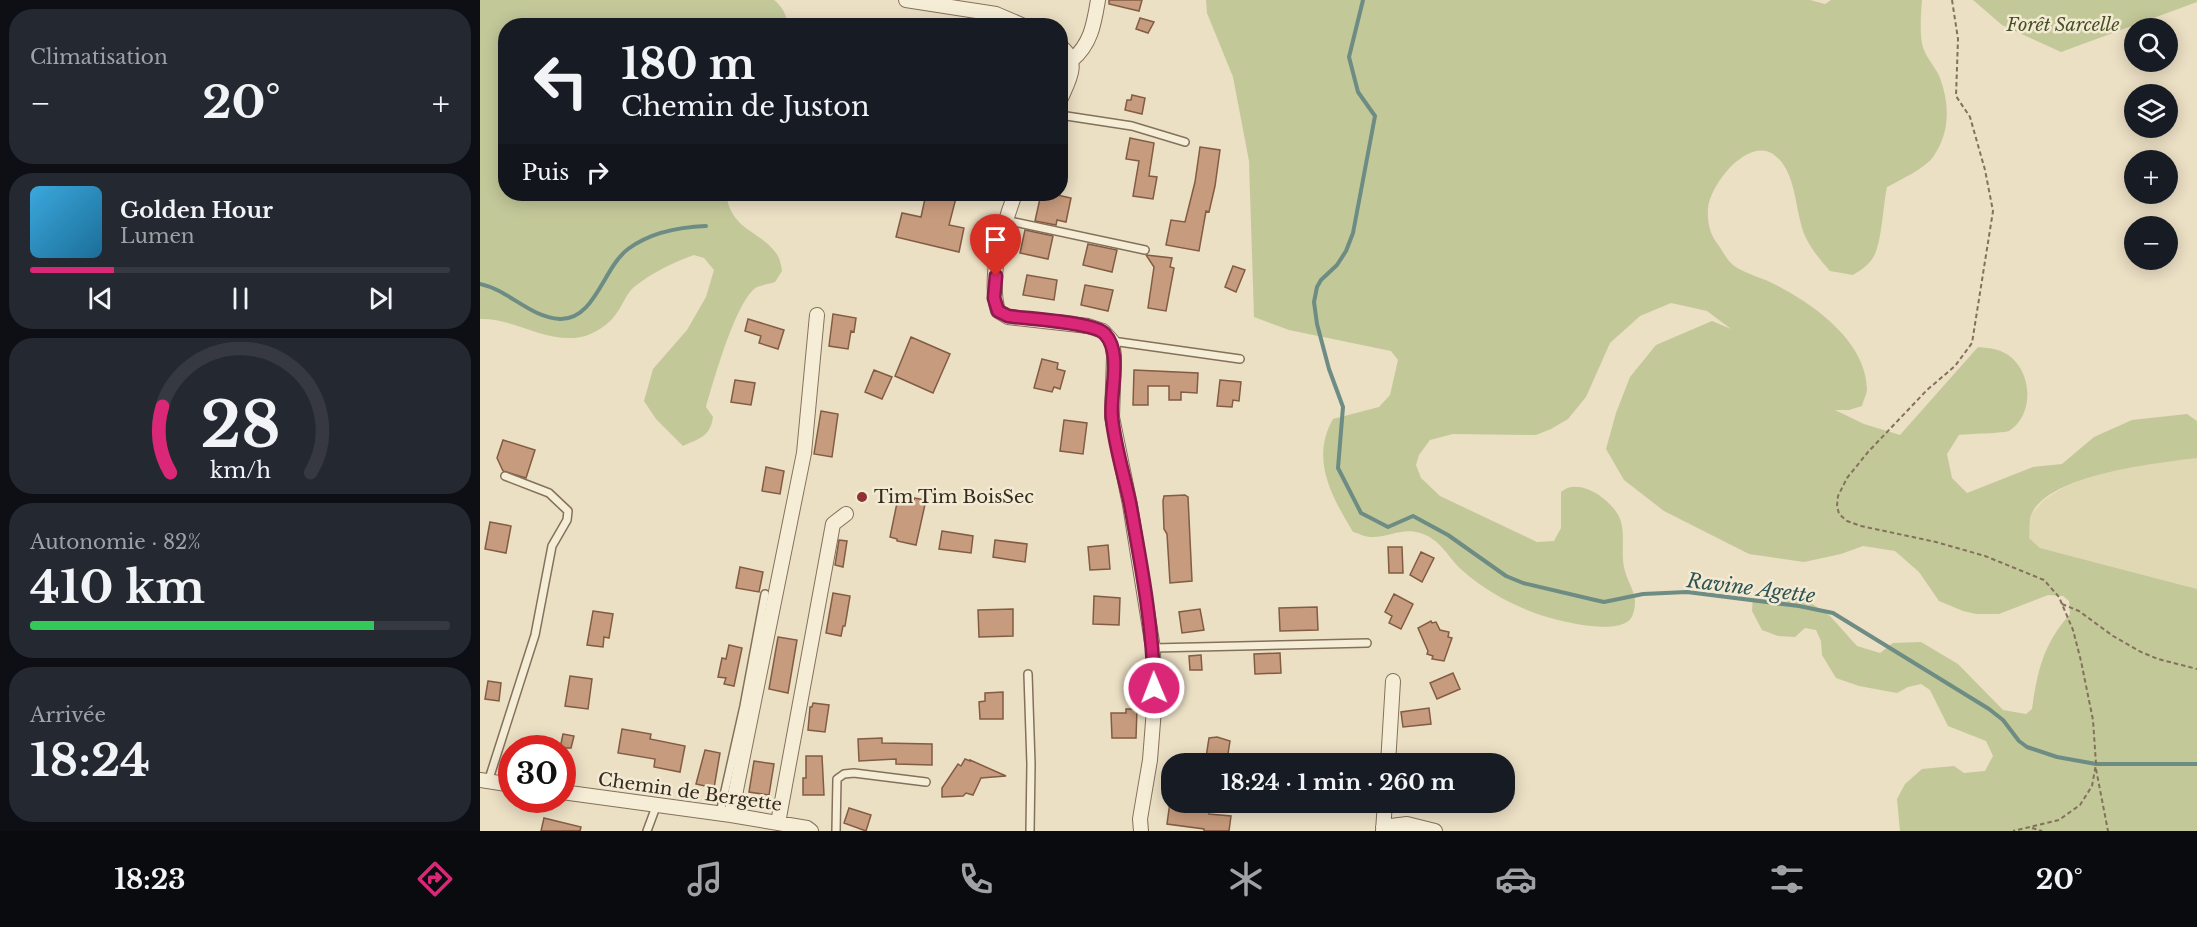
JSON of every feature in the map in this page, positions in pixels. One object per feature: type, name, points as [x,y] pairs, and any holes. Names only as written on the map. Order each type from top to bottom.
[{"type":"street","points":[[906,0],[996,14],[1005,18]]},
{"type":"street","points":[[1072,60],[1084,50],[1094,22],[1098,0]]},
{"type":"street","points":[[1068,55],[1072,60],[1073,72],[1068,83]]},
{"type":"street","points":[[1012,201],[1005,220],[998,254],[994,298],[998,311],[1008,316],[1088,326],[1103,331],[1112,341],[1114,356],[1112,417],[1130,505],[1153,648],[1154,709],[1150,760],[1140,819],[1141,831]]},
{"type":"street","points":[[725,814],[804,453],[807,403],[818,315]]},
{"type":"street","points":[[778,823],[833,524],[846,514]]},
{"type":"street","points":[[1389,753],[1393,681]]},
{"type":"street","name":"Chemin de Bergette","points":[[576,794],[725,814],[807,828],[811,831]]},
{"type":"street","points":[[1384,813],[1383,829],[1407,824],[1435,831]]},
{"type":"lane","points":[[1068,117],[1132,126],[1185,142]]},
{"type":"lane","points":[[1005,220],[1145,250]]},
{"type":"lane","points":[[1112,341],[1240,359]]},
{"type":"lane","points":[[484,781],[535,635],[552,546],[567,520],[568,511],[549,493],[505,476]]},
{"type":"lane","points":[[725,814],[765,594]]},
{"type":"lane","points":[[1153,648],[1367,644]]},
{"type":"lane","points":[[1028,674],[1031,764],[1030,831]]},
{"type":"lane","points":[[836,831],[837,779],[844,774],[926,782]]},
{"type":"lane","points":[[647,831],[657,804]]},
{"type":"path","points":[[1952,0],[1958,39],[1956,96],[1970,117],[1985,170],[1993,211],[1972,343],[1955,366],[1927,390],[1868,452],[1847,478],[1838,495],[1837,506],[1839,514],[1847,521],[1985,556],[2044,580],[2059,597],[2073,630],[2093,720],[2096,775],[2108,831]]},
{"type":"path","points":[[2062,604],[2079,611],[2113,636],[2141,652],[2197,669]]},
{"type":"path","points":[[2013,831],[2059,820],[2080,805],[2092,786],[2097,764]]},
{"type":"path","points":[[2030,828],[2042,831]]},
{"type":"shaded area","points":[[2197,458],[2197,589],[2040,548],[2029,538],[2031,515],[2044,500],[2061,489],[2087,477],[2147,464]]},
{"type":"green space","points":[[480,0],[774,0],[784,11],[786,18],[498,18],[498,201],[728,201],[740,223],[776,253],[782,271],[775,282],[757,287],[749,295],[733,324],[706,407],[713,417],[707,433],[683,446],[656,419],[644,401],[653,369],[687,330],[706,297],[714,270],[704,258],[694,255],[648,277],[631,290],[607,324],[583,337],[546,335],[503,322],[480,319]]},
{"type":"green space","points":[[1206,0],[1810,0],[1825,4],[1831,0],[1922,0],[1922,45],[1943,88],[1947,119],[1943,138],[1933,157],[1912,174],[1887,187],[1879,241],[1870,262],[1853,275],[1830,271],[1806,238],[1787,171],[1773,154],[1763,150],[1752,152],[1742,158],[1732,166],[1715,187],[1708,208],[1713,238],[1733,265],[1793,294],[1823,315],[1848,341],[1858,356],[1864,372],[1867,391],[1862,406],[1849,410],[1835,410],[1864,424],[1900,435],[1978,347],[2000,351],[2012,358],[2024,375],[2027,385],[2023,416],[2006,432],[1959,435],[1947,454],[1952,478],[1967,493],[2033,467],[2062,464],[2094,437],[2132,420],[2187,414],[2197,421],[2197,458],[2106,473],[2081,480],[2059,490],[2041,501],[2031,515],[2029,538],[2040,548],[2197,589],[2197,831],[1900,831],[1897,799],[1905,784],[1922,769],[1954,766],[1964,773],[1985,771],[1993,756],[1986,741],[1948,726],[1930,690],[1921,684],[1897,693],[1859,686],[1836,678],[1822,655],[1821,641],[1816,630],[1805,628],[1795,637],[1778,636],[1762,630],[1752,611],[1753,596],[1771,589],[1792,590],[1830,616],[1857,646],[1880,653],[1893,643],[1921,642],[1958,664],[2003,710],[2026,714],[2032,709],[2043,658],[2054,636],[2070,614],[2069,601],[2063,596],[2048,595],[1999,614],[1976,614],[1939,601],[1919,572],[1895,551],[1863,546],[1841,554],[1804,562],[1749,554],[1664,511],[1624,480],[1606,449],[1616,413],[1630,377],[1656,345],[1712,321],[1731,329],[1707,311],[1671,303],[1640,316],[1610,343],[1586,397],[1568,419],[1551,429],[1536,435],[1453,434],[1430,440],[1419,455],[1416,465],[1421,478],[1440,496],[1537,542],[1554,541],[1561,528],[1561,492],[1577,487],[1587,489],[1605,499],[1618,514],[1622,527],[1624,567],[1635,602],[1629,621],[1605,627],[1557,620],[1540,615],[1491,592],[1463,571],[1439,544],[1427,536],[1414,531],[1370,537],[1353,532],[1326,477],[1323,449],[1326,434],[1333,419],[1379,407],[1390,395],[1398,360],[1391,351],[1289,330],[1254,317],[1249,161],[1233,77],[1207,13]]},
{"type":"green space","name":"Forêt Sarcelle","points":[[1973,0],[2197,0],[2197,2],[2153,18],[2124,18],[2124,29],[2061,52],[2002,25]]},
{"type":"building","points":[[1109,0],[1142,0],[1139,11],[1109,4]]},
{"type":"building","points":[[1140,18],[1154,22],[1148,33],[1136,29]]},
{"type":"building","points":[[1132,95],[1145,98],[1142,114],[1125,110],[1127,100],[1131,100]]},
{"type":"building","points":[[1130,138],[1154,143],[1149,176],[1157,177],[1153,199],[1133,196],[1139,161],[1126,159]]},
{"type":"building","points":[[1200,147],[1220,150],[1215,186],[1209,212],[1206,211],[1199,251],[1166,245],[1171,220],[1185,222],[1195,182]]},
{"type":"building","points":[[1068,197],[1071,198],[1066,222],[1057,220],[1056,225],[1035,221],[1039,201],[1068,201]]},
{"type":"building","points":[[924,201],[955,201],[949,225],[964,228],[959,252],[896,237],[902,213],[921,217]]},
{"type":"building","points":[[1025,230],[1053,236],[1048,259],[1020,253]]},
{"type":"building","points":[[1088,244],[1117,250],[1112,272],[1083,265]]},
{"type":"building","points":[[1146,255],[1172,258],[1170,267],[1174,268],[1166,311],[1148,308],[1154,267]]},
{"type":"building","points":[[1233,266],[1245,270],[1236,292],[1225,287]]},
{"type":"building","points":[[1027,275],[1057,280],[1054,300],[1023,295]]},
{"type":"building","points":[[1085,285],[1113,290],[1108,311],[1081,305]]},
{"type":"building","points":[[833,314],[856,318],[848,349],[829,346]]},
{"type":"building","points":[[748,319],[784,330],[778,349],[759,343],[761,336],[745,331]]},
{"type":"building","points":[[911,337],[950,354],[933,393],[895,376]]},
{"type":"building","points":[[1042,359],[1058,363],[1057,369],[1065,371],[1060,389],[1054,387],[1052,392],[1034,388]]},
{"type":"building","points":[[874,370],[892,377],[882,399],[865,392]]},
{"type":"building","points":[[1134,370],[1198,373],[1197,393],[1181,392],[1181,400],[1169,400],[1169,386],[1148,386],[1148,405],[1133,405]]},
{"type":"building","points":[[735,380],[755,383],[751,405],[731,402]]},
{"type":"building","points":[[1220,380],[1241,382],[1239,401],[1233,400],[1232,407],[1217,406]]},
{"type":"building","points":[[821,411],[838,414],[832,457],[814,454]]},
{"type":"building","points":[[1064,420],[1087,423],[1083,454],[1060,451]]},
{"type":"building","points":[[503,440],[535,450],[526,478],[503,471],[497,458]]},
{"type":"building","points":[[766,467],[784,471],[780,494],[762,491]]},
{"type":"building","points":[[1185,495],[1188,497],[1192,581],[1170,583],[1163,501],[1164,496]]},
{"type":"building","points":[[898,498],[914,501],[914,498],[926,500],[916,545],[890,537]]},
{"type":"building","points":[[490,522],[511,526],[506,553],[485,549]]},
{"type":"building","points":[[942,531],[973,536],[971,553],[939,549]]},
{"type":"building","points":[[839,540],[847,541],[843,567],[835,565]]},
{"type":"building","points":[[995,540],[1027,544],[1025,562],[993,557]]},
{"type":"building","points":[[1108,545],[1110,569],[1090,570],[1088,547]]},
{"type":"building","points":[[1388,547],[1402,547],[1403,573],[1389,573]]},
{"type":"building","points":[[1421,552],[1434,558],[1422,582],[1410,575]]},
{"type":"building","points":[[740,567],[763,572],[759,592],[736,588]]},
{"type":"building","points":[[833,593],[850,596],[841,636],[826,633]]},
{"type":"building","points":[[1394,594],[1413,604],[1401,629],[1389,623],[1392,616],[1385,612]]},
{"type":"building","points":[[1094,596],[1120,598],[1119,625],[1093,624]]},
{"type":"building","points":[[1317,607],[1318,630],[1280,631],[1279,608]]},
{"type":"building","points":[[1013,609],[1013,636],[979,637],[978,610]]},
{"type":"building","points":[[1200,609],[1204,630],[1182,633],[1179,612]]},
{"type":"building","points":[[593,611],[613,614],[609,638],[604,637],[603,647],[587,645]]},
{"type":"building","points":[[1431,621],[1436,622],[1440,630],[1449,632],[1448,637],[1452,638],[1444,661],[1432,659],[1433,656],[1427,654],[1428,651],[1418,628]]},
{"type":"building","points":[[778,637],[797,640],[788,693],[769,689]]},
{"type":"building","points":[[729,645],[742,648],[734,686],[724,684],[726,678],[718,677],[722,658],[726,659]]},
{"type":"building","points":[[1280,653],[1281,673],[1255,674],[1254,654]]},
{"type":"building","points":[[1201,655],[1202,670],[1190,670],[1189,656]]},
{"type":"building","points":[[1453,673],[1460,689],[1437,699],[1430,683]]},
{"type":"building","points":[[570,676],[592,679],[588,709],[565,706]]},
{"type":"building","points":[[488,681],[501,683],[499,701],[485,699]]},
{"type":"building","points":[[1003,692],[1003,719],[980,719],[979,702],[985,701],[985,693]]},
{"type":"building","points":[[813,703],[829,705],[825,732],[808,730],[810,707]]},
{"type":"building","points":[[1429,708],[1431,724],[1403,727],[1401,712]]},
{"type":"building","points":[[1126,709],[1137,709],[1136,738],[1112,738],[1111,713],[1126,713]]},
{"type":"building","points":[[622,729],[651,734],[650,739],[685,746],[680,772],[654,767],[655,759],[618,753]]},
{"type":"building","points":[[1217,737],[1230,741],[1228,753],[1207,753],[1209,738]]},
{"type":"building","points":[[882,738],[882,743],[932,744],[932,765],[896,764],[896,759],[859,761],[858,739]]},
{"type":"building","points":[[705,750],[720,753],[714,788],[696,784]]},
{"type":"building","points":[[806,756],[822,756],[824,795],[803,795]]},
{"type":"building","points":[[965,759],[1006,776],[981,778],[973,795],[966,793],[963,796],[942,797],[942,788],[958,764],[961,766]]},
{"type":"building","points":[[754,761],[774,764],[769,795],[749,792]]},
{"type":"building","points":[[849,808],[871,815],[866,831],[844,823]]},
{"type":"building","points":[[1168,813],[1209,813],[1231,816],[1229,831],[1204,831],[1204,829],[1167,824]]},
{"type":"building","points":[[544,818],[581,827],[580,831],[541,831]]},
{"type":"waterway","name":"Ravine Agette","points":[[1363,0],[1349,57],[1358,92],[1375,116],[1353,233],[1337,265],[1317,287],[1314,302],[1317,324],[1329,369],[1343,407],[1338,468],[1361,513],[1388,527],[1413,516],[1448,535],[1506,576],[1523,583],[1604,602],[1643,594],[1687,592],[1799,606],[1833,613],[1989,709],[2003,720],[2019,741],[2027,747],[2057,757],[2096,764],[2197,764]]},
{"type":"waterway","points":[[480,284],[500,292],[538,314],[560,319],[572,317],[590,302],[619,258],[628,249],[646,238],[665,232],[706,226]]},
{"type":"place","name":"Tim Tim BoisSec","points":[[862,497]]},
{"type":"route","points":[[996,276],[994,298],[998,311],[1008,316],[1088,326],[1103,331],[1112,341],[1114,356],[1112,417],[1130,505],[1153,648],[1154,688]]}]
